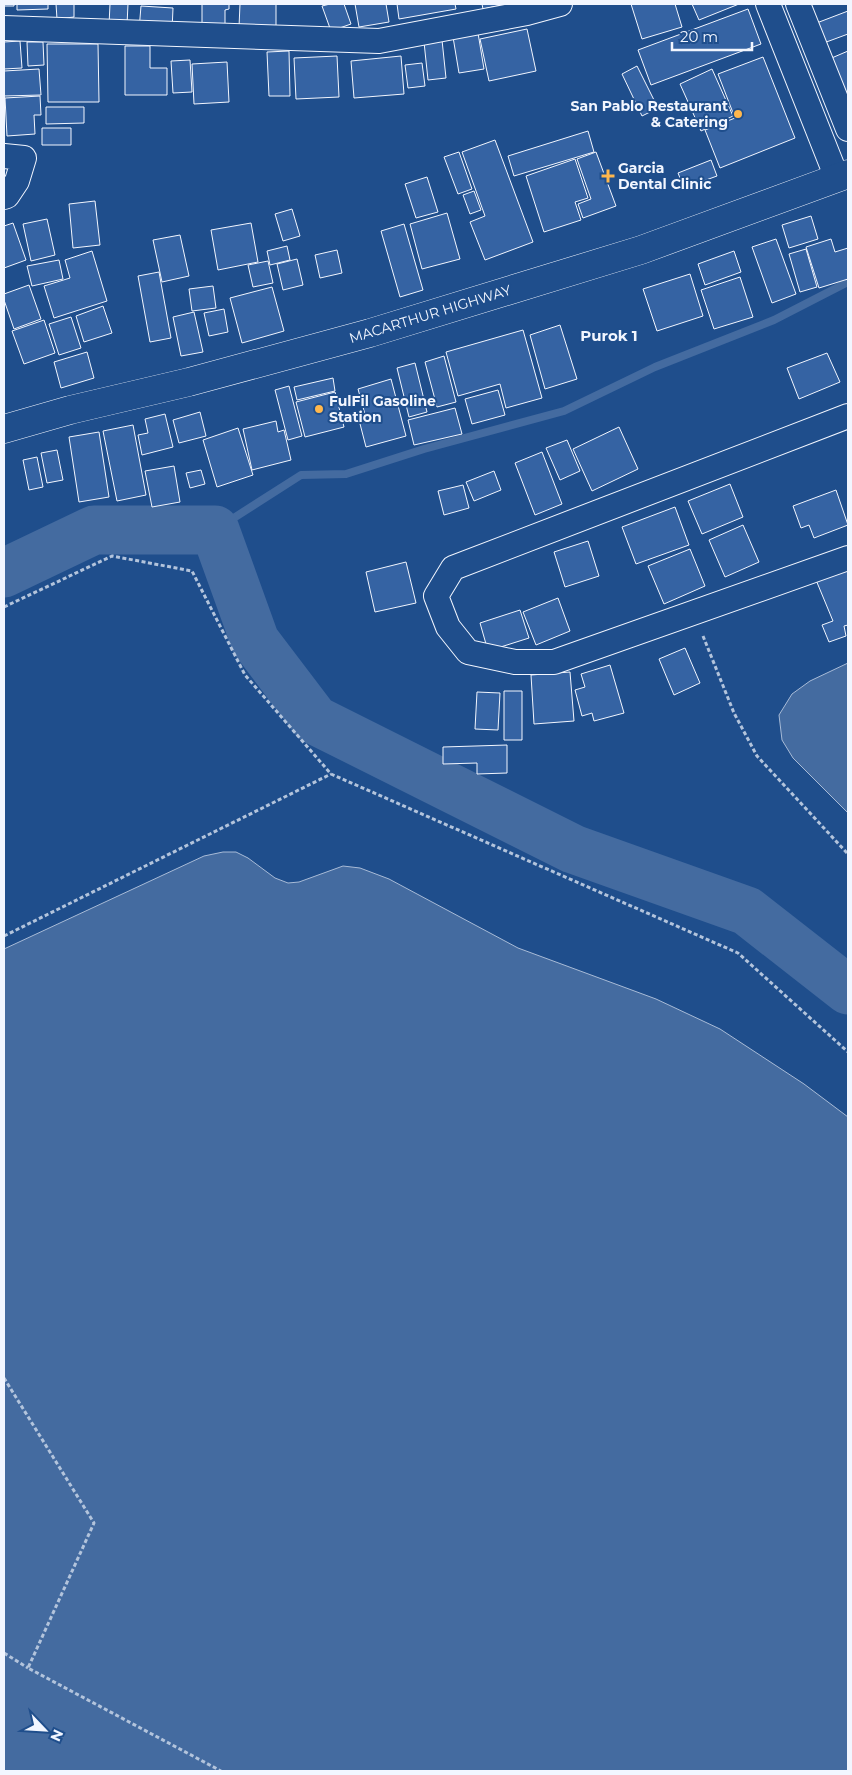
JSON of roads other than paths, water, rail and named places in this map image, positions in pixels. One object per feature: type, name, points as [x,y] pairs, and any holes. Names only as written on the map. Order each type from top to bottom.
[{"type":"main road","name":"MACARTHUR HIGHWAY","points":[[4,429],[70,410],[189,382],[370,333],[641,250],[843,176]]},
{"type":"street","points":[[4,28],[380,40],[527,13],[560,4]]},
{"type":"street","points":[[770,4],[843,176]]},
{"type":"street","points":[[798,4],[848,129]]},
{"type":"street","points":[[4,156],[24,158],[17,181],[7,196],[4,197]]},
{"type":"street","points":[[848,416],[453,568],[436,596],[448,627],[468,652],[515,662],[554,662],[848,558]]},
{"type":"water","points":[[848,663],[848,813],[793,758],[782,740],[779,715],[792,694],[810,681]]},
{"type":"water","points":[[223,852],[236,852],[248,858],[275,878],[288,883],[299,882],[343,866],[360,868],[389,879],[518,948],[656,999],[720,1029],[804,1084],[848,1117],[848,1771],[4,1771],[4,949],[204,856]]},
{"type":"waterway","points":[[215,530],[301,475],[346,474],[424,449],[564,411],[655,367],[774,320],[848,282]]},
{"type":"waterway","points":[[4,573],[94,530],[215,530],[255,641],[315,720],[573,849],[747,911],[848,990]]},
{"type":"place","name":"San Pablo Restaurant & Catering","points":[[738,114]]},
{"type":"place","name":"Garcia Dental Clinic","points":[[608,176]]},
{"type":"place","name":"FulFil Gasoline Station","points":[[319,409]]},
{"type":"district","name":"Purok 1","points":[[609,336]]}]
